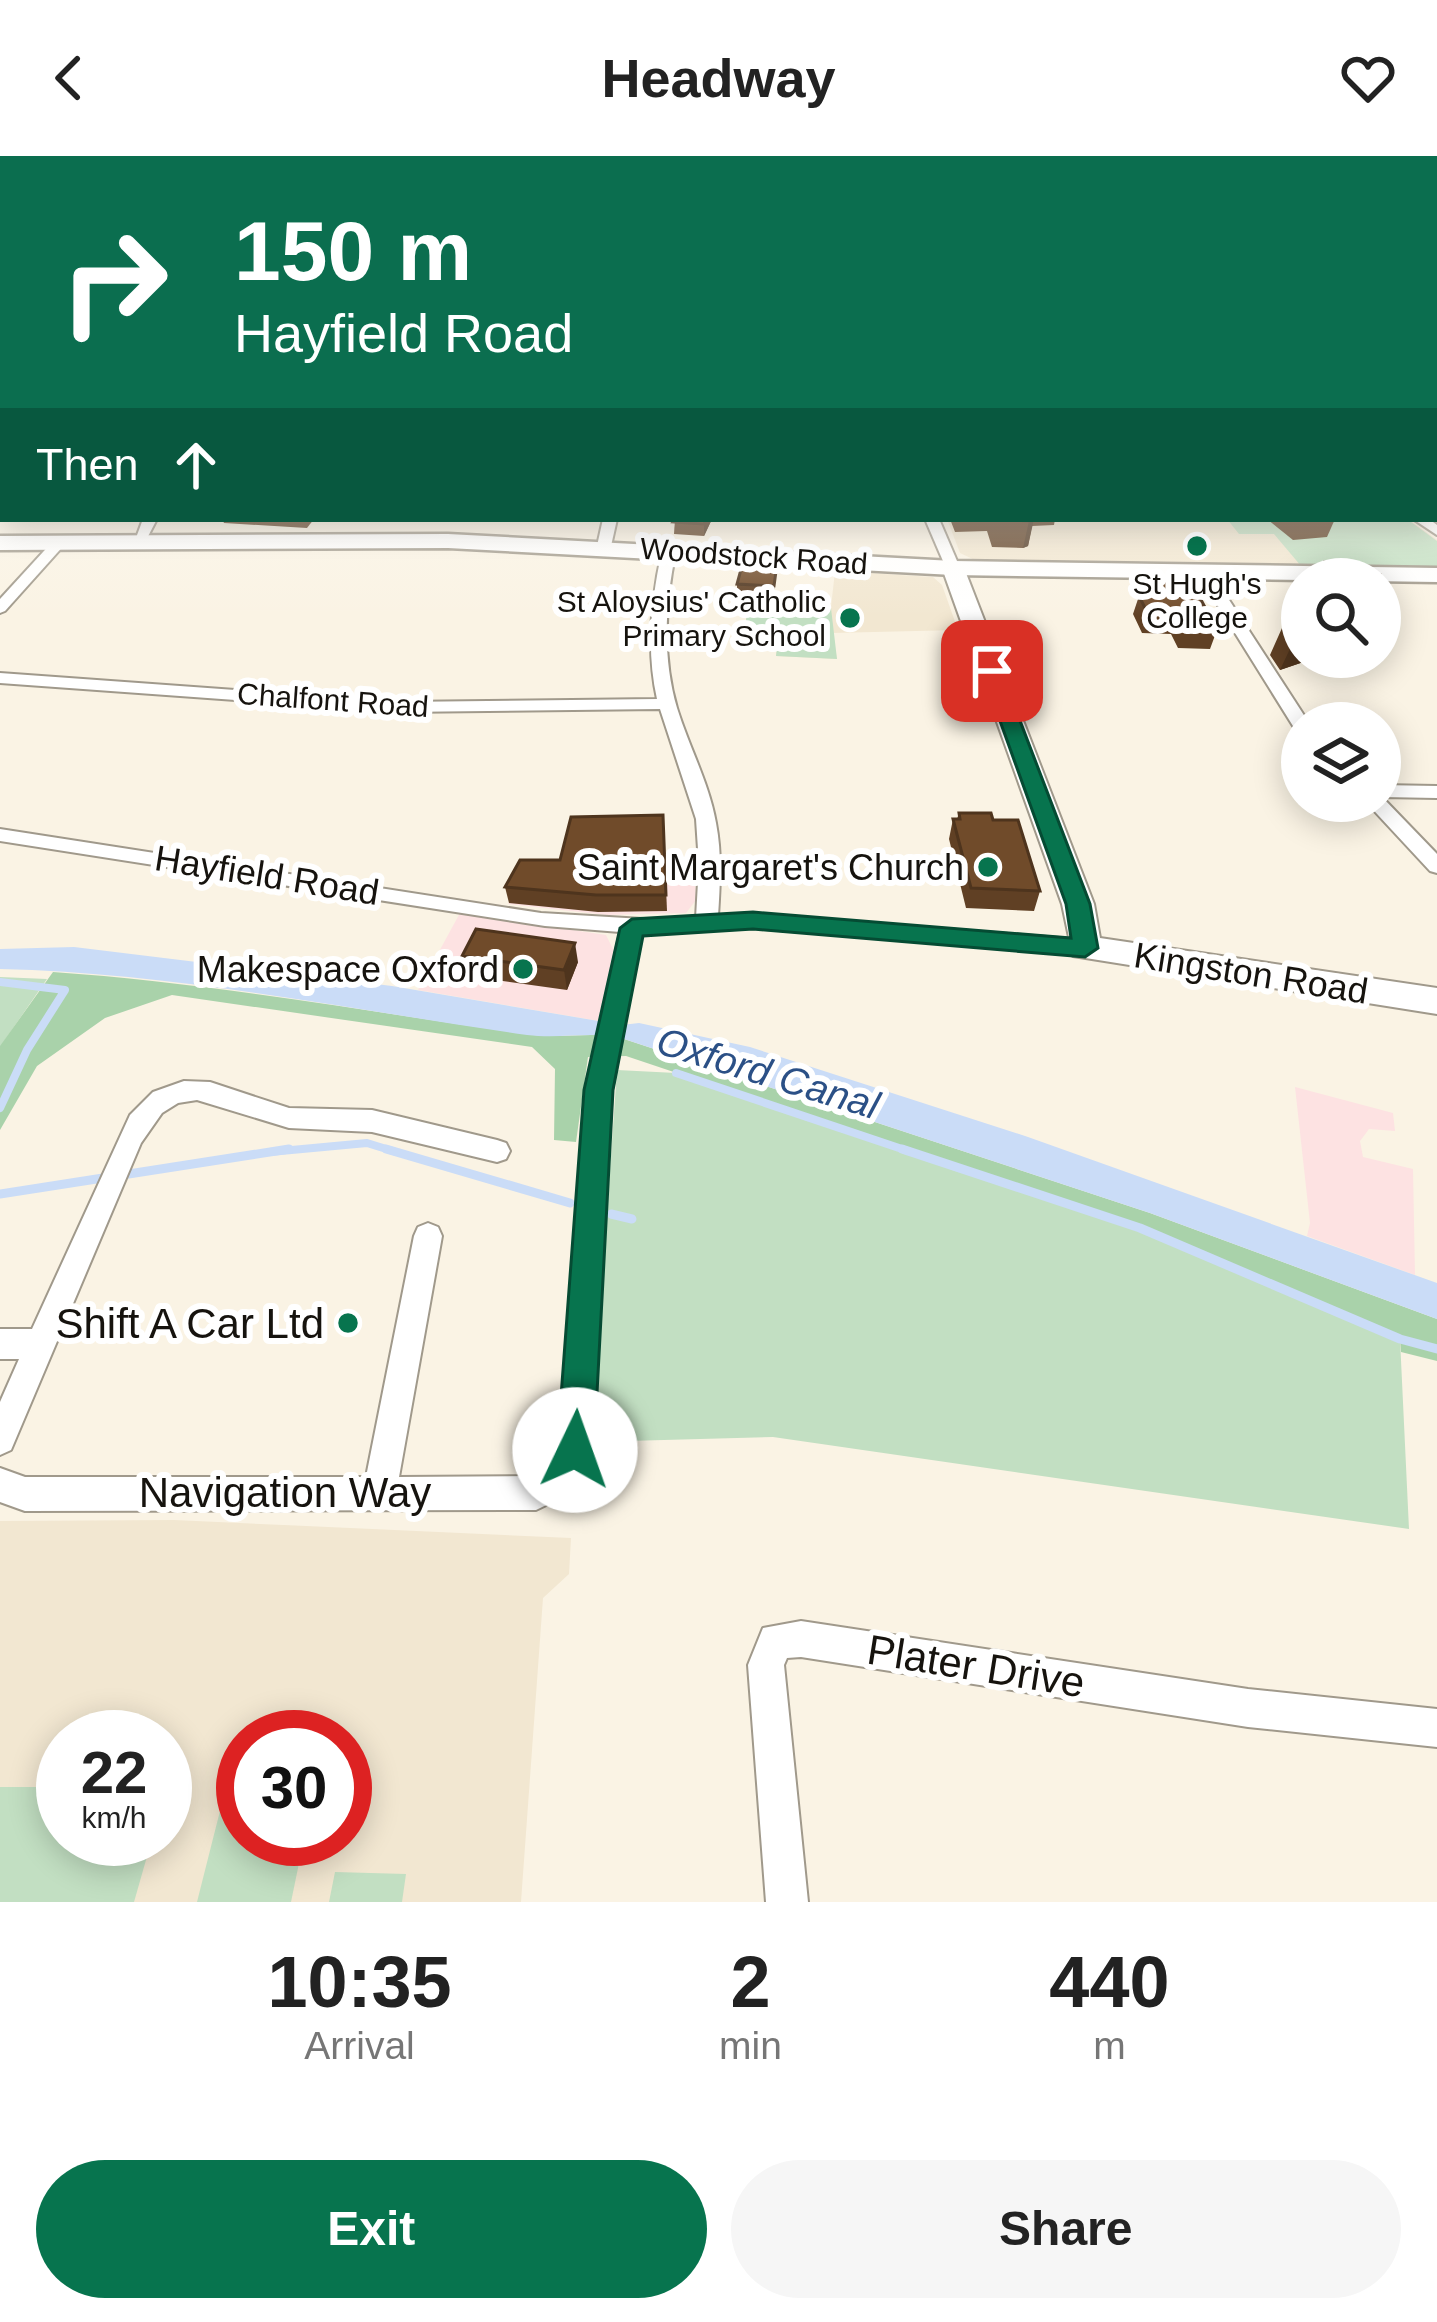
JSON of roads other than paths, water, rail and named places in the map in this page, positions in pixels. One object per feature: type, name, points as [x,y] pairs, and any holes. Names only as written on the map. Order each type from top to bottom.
[{"type":"main road","name":"Woodstock Road","points":[[0,543],[448,541],[953,568],[1437,575]]},
{"type":"street","points":[[138,543],[148,522]]},
{"type":"street","points":[[604,546],[609,522]]},
{"type":"street","points":[[933,522],[1078,904],[1085,948]]},
{"type":"street","points":[[0,608],[59,543]]},
{"type":"street","points":[[669,550],[659,623],[667,704],[703,805],[710,857],[707,915]]},
{"type":"street","points":[[1204,572],[1287,702]]},
{"type":"street","name":"Chalfont Road","points":[[0,678],[400,707],[667,704]]},
{"type":"street","points":[[1401,791],[1437,792]]},
{"type":"street","points":[[1395,822],[1437,866]]},
{"type":"street","name":"Hayfield Road","points":[[0,835],[539,918],[660,928],[707,915]]},
{"type":"street","name":"Kingston Road","points":[[707,915],[1085,948],[1437,1001]]},
{"type":"street","points":[[615,1003],[632,928]]},
{"type":"street","points":[[615,1003],[660,928]]},
{"type":"street","name":"Navigation Way","points":[[0,1485],[25,1494],[536,1493],[566,1474],[575,1450],[586,1241],[605,1050],[615,1003]]},
{"type":"street","points":[[0,1439],[123,1153],[140,1117],[154,1102],[180,1091],[205,1089],[274,1115],[368,1120],[497,1150]]},
{"type":"street","points":[[380,1490],[428,1237]]},
{"type":"street","points":[[0,1344],[43,1344]]},
{"type":"street","name":"Plater Drive","points":[[787,1902],[766,1665],[776,1641],[801,1639],[1248,1708],[1437,1728]]},
{"type":"water","name":"Oxford Canal","points":[[74,947],[392,986],[622,1025],[639,1023],[750,1047],[1028,1137],[1437,1283],[1437,1319],[1150,1213],[618,1037],[527,1035],[198,985],[0,969],[0,949]]},
{"type":"waterway","points":[[0,982],[65,990],[27,1050],[0,1108]]},
{"type":"waterway","points":[[676,1073],[908,1151]]},
{"type":"waterway","points":[[270,1152],[367,1143],[392,1151]]},
{"type":"waterway","points":[[0,1194],[289,1149]]},
{"type":"waterway","points":[[386,1149],[392,1151]]},
{"type":"waterway","points":[[902,1149],[908,1151]]},
{"type":"waterway","points":[[392,1151],[570,1203]]},
{"type":"waterway","points":[[392,1151],[396,1152]]},
{"type":"waterway","points":[[908,1151],[1140,1228],[1400,1339],[1437,1349]]},
{"type":"waterway","points":[[611,1214],[632,1219]]},
{"type":"place","name":"St Hugh's College","points":[[1197,546]]},
{"type":"place","name":"St Aloysius' Catholic Primary School","points":[[850,618]]},
{"type":"place","name":"Saint Margaret's Church","points":[[988,867]]},
{"type":"place","name":"Makespace Oxford","points":[[523,969]]},
{"type":"place","name":"Shift A Car Ltd","points":[[348,1323]]}]
